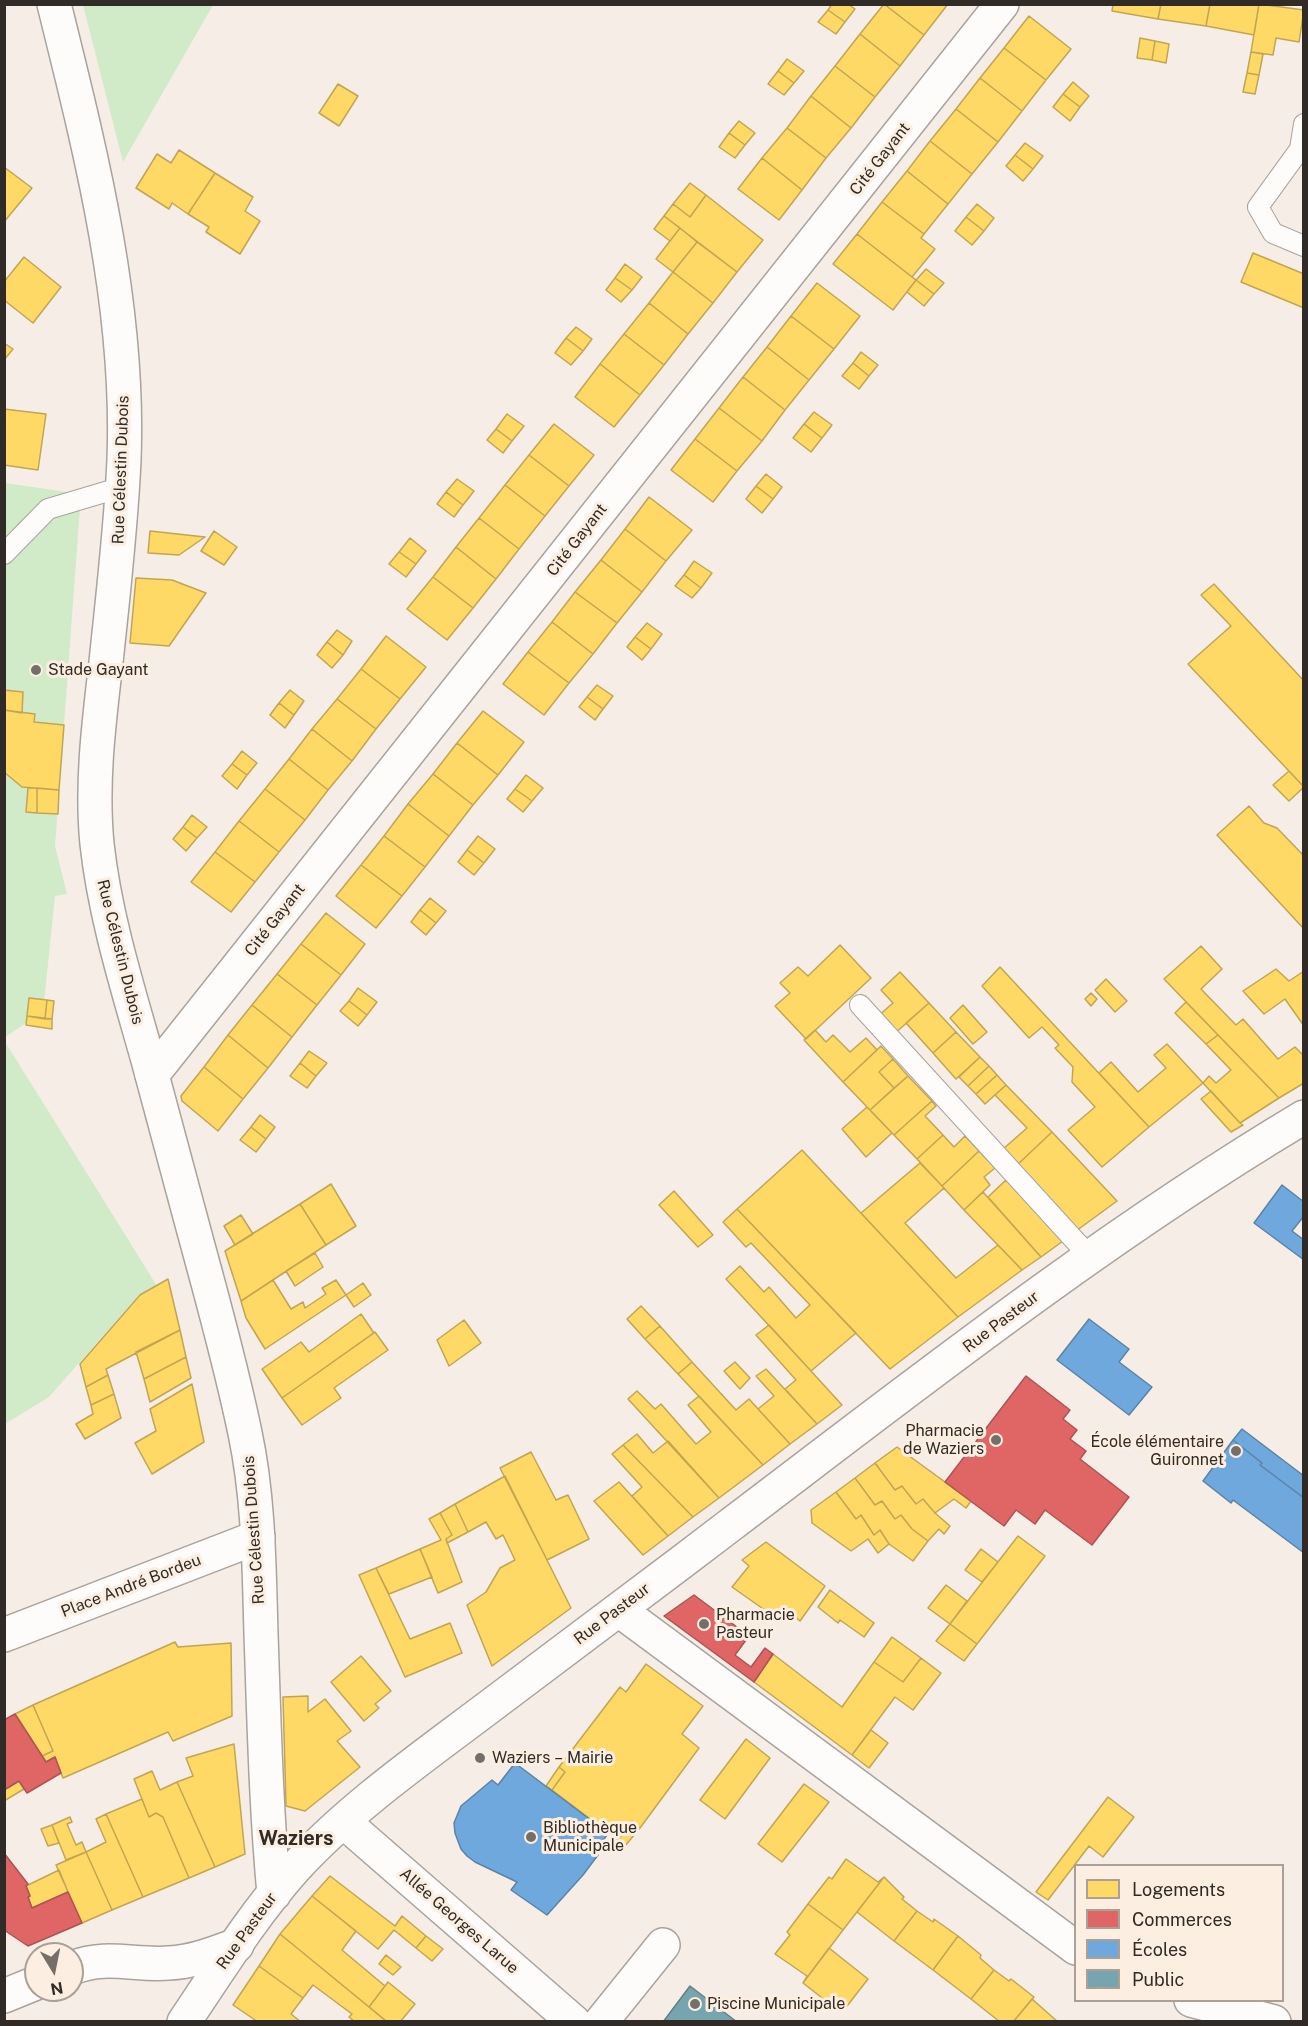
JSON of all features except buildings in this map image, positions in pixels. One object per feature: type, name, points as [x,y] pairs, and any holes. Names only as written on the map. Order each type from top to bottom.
[{"type":"street","name":"Rue Célestin Dubois","points":[[54,4],[92,161],[115,288],[123,375],[122,487],[116,568],[98,730],[94,814],[100,873],[123,969],[237,1396],[252,1467],[258,1537],[269,1841],[274,1894]]},
{"type":"street","name":"Cité Gayant","points":[[152,1075],[1002,4]]},
{"type":"street","name":"Rue Pasteur","points":[[184,2022],[274,1894],[300,1863],[344,1822],[397,1778],[935,1371],[1090,1257],[1169,1202],[1304,1117]]},
{"type":"street","name":"Place André Bordeu","points":[[4,1635],[258,1537]]},
{"type":"street","points":[[619,1610],[1074,1947]]},
{"type":"street","name":"Allée Georges Larue","points":[[344,1822],[574,2022]]},
{"type":"street","points":[[84,1965],[100,1960],[159,1964],[181,1962],[237,1945]]},
{"type":"street","points":[[601,2022],[663,1945]]},
{"type":"street","points":[[4,1996],[24,1988]]},
{"type":"street","points":[[1195,2002],[1274,2022]]},
{"type":"lane","points":[[1304,124],[1300,149],[1258,207],[1273,233],[1304,246]]},
{"type":"lane","points":[[4,554],[48,509],[122,487]]},
{"type":"lane","points":[[860,1005],[1090,1257]]},
{"type":"green space","points":[[83,5],[213,5],[123,162]]},
{"type":"green space","name":"Stade Gayant","points":[[5,483],[81,494],[55,846],[67,894],[55,896],[43,1012],[5,1037]]},
{"type":"green space","points":[[4,1040],[157,1286],[138,1296],[49,1397],[5,1424]]},
{"type":"place","name":"Stade Gayant","points":[[36,670]]},
{"type":"place","name":"Pharmacie de Waziers","points":[[996,1440]]},
{"type":"place","name":"École élémentaire Guironnet","points":[[1236,1451]]},
{"type":"place","name":"Pharmacie Pasteur","points":[[704,1624]]},
{"type":"place","name":"Waziers – Mairie","points":[[480,1758]]},
{"type":"place","name":"Bibliothèque Municipale","points":[[531,1837]]},
{"type":"place","name":"Piscine Municipale","points":[[695,2004]]},
{"type":"district","name":"Waziers","points":[[296,1839]]}]
